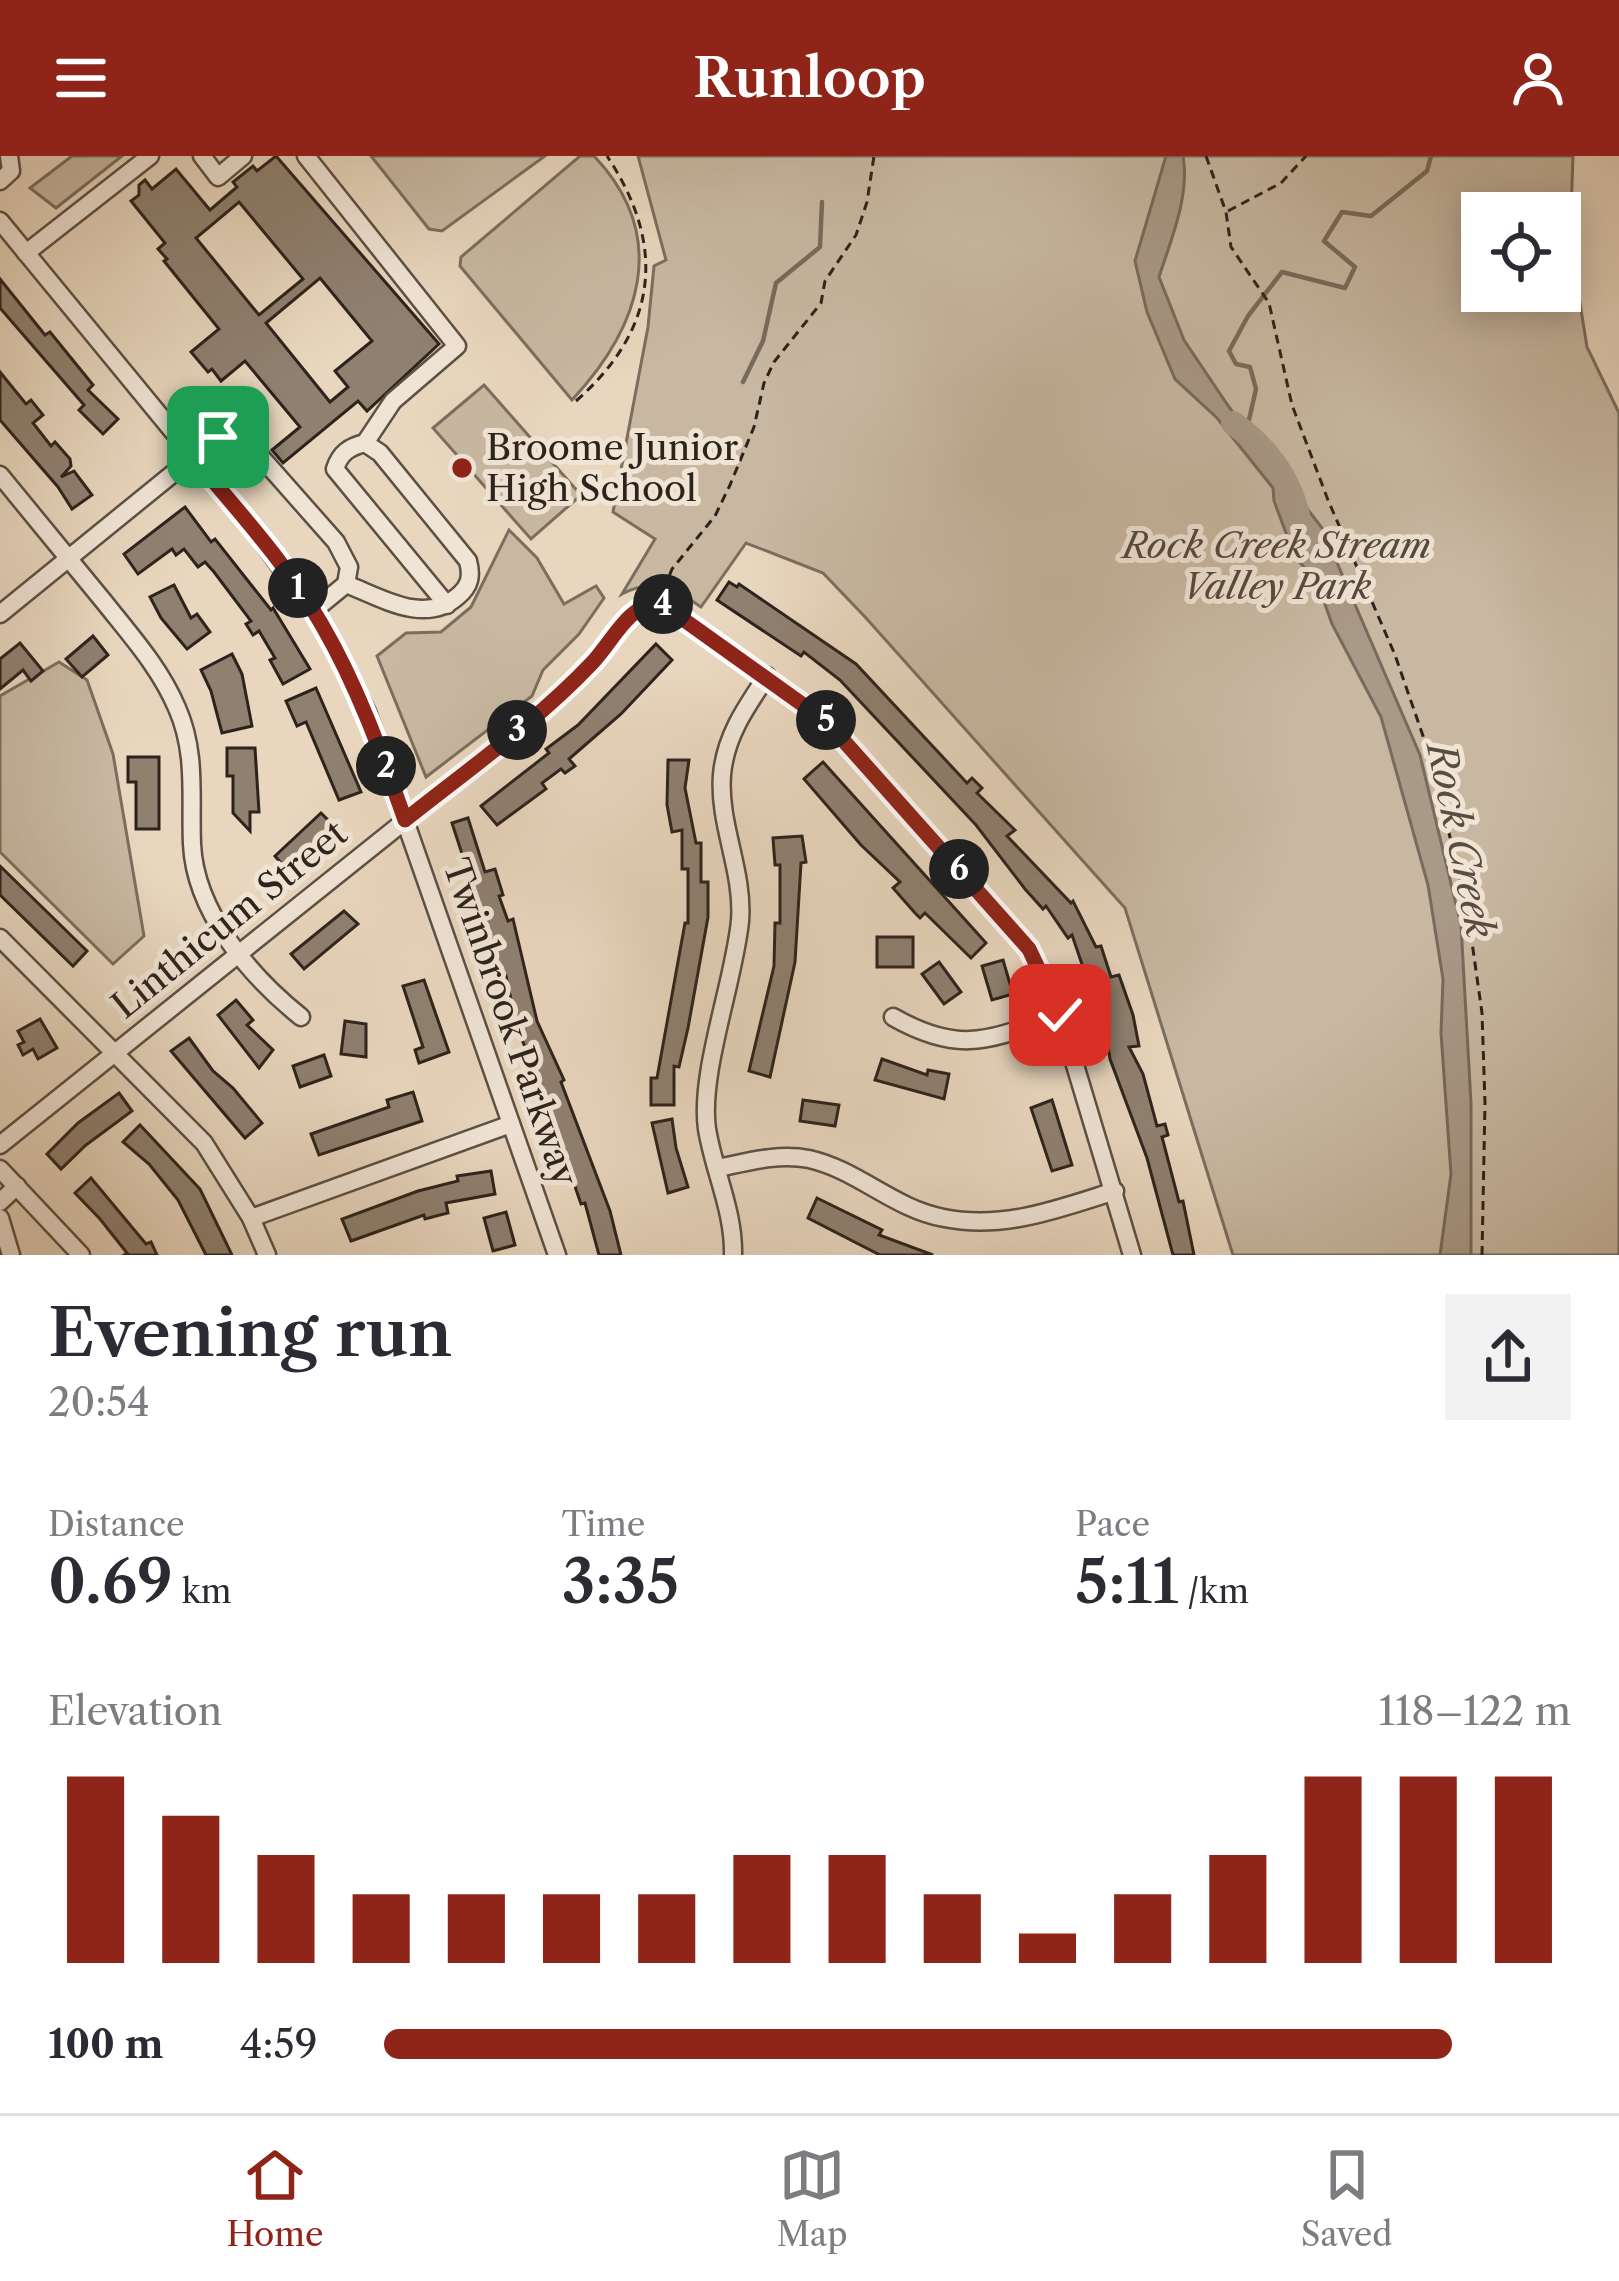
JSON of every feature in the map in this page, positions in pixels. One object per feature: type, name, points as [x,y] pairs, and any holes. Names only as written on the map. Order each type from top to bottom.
[{"type":"street","points":[[0,181],[11,170],[10,156]]},
{"type":"street","points":[[26,253],[150,156]]},
{"type":"street","points":[[202,156],[218,176],[243,156]]},
{"type":"street","points":[[306,156],[457,346],[393,401],[365,443],[352,446],[335,469],[447,605]]},
{"type":"street","name":"Twinbrook Parkway","points":[[0,221],[254,530],[313,611],[367,712],[557,1255]]},
{"type":"street","points":[[0,614],[218,437],[233,433],[245,439],[336,542],[349,567],[346,584],[313,611]]},
{"type":"street","points":[[346,584],[416,610],[447,605],[464,592],[472,577],[468,561],[380,452],[365,443]]},
{"type":"street","points":[[0,475],[159,671],[178,711],[193,772],[192,845],[196,877],[208,909],[276,997],[301,1017]]},
{"type":"street","points":[[659,602],[827,722],[1029,949],[1060,1015],[1132,1255]]},
{"type":"street","name":"Linthicum Street","points":[[0,1145],[552,703],[635,611],[659,602]]},
{"type":"street","points":[[733,1255],[730,1213],[707,1129],[706,1096],[740,917],[722,774],[734,727],[766,676]]},
{"type":"street","points":[[0,938],[204,1143],[251,1218],[267,1255]]},
{"type":"street","points":[[893,1017],[926,1035],[967,1042],[1060,1015]]},
{"type":"street","points":[[251,1218],[511,1124]]},
{"type":"street","points":[[718,1168],[770,1157],[807,1159],[840,1170],[910,1209],[976,1222],[1040,1215],[1114,1191]]},
{"type":"street","points":[[0,1168],[81,1255]]},
{"type":"street","points":[[0,1202],[17,1186]]},
{"type":"street","points":[[0,1218],[11,1255]]},
{"type":"path","points":[[576,401],[598,382],[628,343],[646,283],[641,218],[608,156]]},
{"type":"path","points":[[659,602],[672,569],[700,538],[730,485],[774,362],[820,303],[825,281],[856,235],[874,156]]},
{"type":"path","points":[[1206,156],[1226,212],[1232,247],[1267,298],[1292,405],[1423,732],[1464,892],[1485,1061],[1481,1255]]},
{"type":"path","points":[[1226,212],[1281,182],[1306,156]]},
{"type":"green space","points":[[72,156],[122,156],[56,208],[30,188]]},
{"type":"green space","points":[[371,156],[545,156],[442,231],[429,229]]},
{"type":"green space","points":[[580,156],[594,156],[618,187],[633,218],[639,250],[629,312],[596,372],[572,400],[460,266],[461,257]]},
{"type":"green space","name":"Rock Creek Stream Valley Park","points":[[638,156],[1573,156],[1572,192],[1461,192],[1461,312],[1581,310],[1587,347],[1619,413],[1619,1255],[1233,1255],[1125,908],[866,618],[823,573],[746,543],[701,607],[663,587],[644,586],[622,594],[655,539],[613,512],[648,327],[654,266],[666,260]]},
{"type":"green space","points":[[484,385],[581,495],[531,539],[433,428]]},
{"type":"green space","points":[[509,530],[537,558],[564,604],[596,586],[604,598],[579,634],[543,670],[532,696],[426,777],[377,656],[406,633],[441,632],[471,607]]},
{"type":"green space","points":[[59,662],[87,680],[113,754],[144,936],[113,964],[0,852],[0,696]]},
{"type":"shaded area","points":[[1166,156],[1183,156],[1184,186],[1159,277],[1184,340],[1322,528],[1420,755],[1461,925],[1471,1103],[1471,1255],[1440,1255],[1451,1174],[1441,1033],[1443,979],[1428,885],[1381,717],[1332,624],[1317,582],[1295,557],[1273,488],[1217,418],[1175,379],[1147,312],[1135,261]]},
{"type":"building","points":[[276,156],[439,344],[367,411],[358,401],[283,463],[272,450],[300,427],[245,361],[221,381],[191,352],[219,329],[164,261],[158,249],[165,243],[131,201],[145,180],[152,189],[176,169],[210,210],[237,187],[233,182],[253,166],[257,171]],"holes":[[[239,202],[303,279],[259,315],[196,238]],[[320,278],[372,341],[335,371],[348,387],[330,402],[266,323]]]},
{"type":"building","points":[[0,279],[93,385],[88,390],[118,419],[103,434],[79,410],[84,405],[0,308]]},
{"type":"building","points":[[0,372],[26,404],[31,400],[43,415],[33,423],[51,446],[55,442],[70,459],[71,466],[61,477],[74,471],[92,495],[72,509],[0,420]]},
{"type":"building","points":[[185,507],[273,608],[310,669],[283,684],[259,631],[253,635],[246,624],[251,621],[214,572],[205,562],[198,567],[184,549],[176,555],[172,549],[138,574],[124,554]]},
{"type":"building","points":[[729,582],[739,584],[856,664],[967,783],[972,778],[982,788],[977,793],[1015,830],[1007,836],[1073,901],[1096,947],[1101,946],[1111,977],[1119,975],[1133,1015],[1139,1046],[1129,1047],[1143,1074],[1157,1126],[1165,1124],[1168,1135],[1162,1137],[1194,1255],[1173,1255],[1147,1158],[1110,1059],[1102,1010],[1098,1011],[1072,935],[1068,938],[976,825],[840,680],[804,652],[801,656],[717,600]]},
{"type":"building","points":[[174,585],[191,618],[197,614],[210,632],[187,649],[150,597]]},
{"type":"building","points":[[93,636],[108,655],[82,677],[66,659]]},
{"type":"building","points":[[20,643],[43,671],[31,681],[23,670],[0,689],[0,659]]},
{"type":"building","points":[[656,644],[672,660],[569,759],[575,766],[565,773],[561,769],[542,783],[546,789],[497,825],[481,806],[549,753],[546,749],[578,725]]},
{"type":"building","points":[[232,654],[242,674],[252,726],[222,733],[201,670]]},
{"type":"building","points":[[316,688],[361,792],[339,800],[306,722],[297,726],[286,701]]},
{"type":"building","points":[[227,748],[255,748],[259,812],[250,812],[250,831],[233,813]]},
{"type":"building","points":[[128,757],[159,757],[159,829],[136,829],[136,782],[128,782]]},
{"type":"building","points":[[668,760],[689,760],[685,788],[696,843],[701,843],[701,882],[708,882],[708,917],[688,1028],[679,1067],[674,1066],[674,1105],[651,1105],[651,1078],[657,1078],[688,923],[688,869],[682,869],[682,830],[672,832],[667,805]]},
{"type":"building","points":[[823,762],[986,943],[971,958],[925,913],[920,918],[915,913],[893,888],[900,882],[804,779]]},
{"type":"building","points":[[321,813],[337,829],[289,872],[275,856]]},
{"type":"building","points":[[468,818],[485,872],[495,869],[508,921],[513,919],[537,1021],[564,1080],[621,1255],[599,1255],[585,1203],[581,1204],[548,1101],[517,1028],[506,976],[502,977],[452,823]]},
{"type":"building","points":[[802,836],[806,862],[801,863],[795,962],[770,1077],[749,1071],[774,966],[775,923],[780,923],[780,865],[775,865],[773,838]]},
{"type":"building","points":[[0,866],[87,951],[73,966],[0,895]]},
{"type":"building","points":[[344,911],[358,924],[304,969],[291,954]]},
{"type":"building","points":[[877,937],[913,937],[913,967],[877,967]]},
{"type":"building","points":[[1003,960],[1013,994],[992,1000],[982,966]]},
{"type":"building","points":[[939,962],[961,992],[944,1004],[922,974]]},
{"type":"building","points":[[424,980],[449,1052],[419,1063],[415,1050],[423,1047],[403,986]]},
{"type":"building","points":[[236,1000],[253,1020],[247,1025],[273,1050],[259,1068],[218,1015]]},
{"type":"building","points":[[40,1019],[57,1048],[38,1059],[33,1049],[23,1055],[18,1045],[24,1042],[18,1031]]},
{"type":"building","points":[[345,1021],[366,1024],[366,1057],[341,1054]]},
{"type":"building","points":[[189,1038],[262,1123],[245,1138],[171,1051]]},
{"type":"building","points":[[324,1055],[331,1076],[300,1087],[293,1066]]},
{"type":"building","points":[[882,1059],[927,1075],[928,1070],[949,1074],[944,1099],[875,1080]]},
{"type":"building","points":[[413,1092],[422,1121],[319,1155],[311,1134],[389,1107],[387,1100]]},
{"type":"building","points":[[119,1093],[132,1111],[61,1169],[47,1154],[78,1123]]},
{"type":"building","points":[[803,1100],[839,1105],[835,1126],[800,1121]]},
{"type":"building","points":[[1052,1100],[1072,1165],[1052,1171],[1031,1108]]},
{"type":"building","points":[[672,1119],[688,1187],[668,1193],[652,1123]]},
{"type":"building","points":[[140,1125],[200,1189],[232,1255],[206,1255],[178,1200],[149,1164],[123,1142]]},
{"type":"building","points":[[491,1171],[495,1194],[446,1203],[448,1213],[425,1219],[424,1215],[351,1241],[342,1219],[458,1181],[457,1176]]},
{"type":"building","points":[[91,1178],[146,1244],[151,1242],[157,1255],[124,1255],[127,1253],[75,1193]]},
{"type":"building","points":[[817,1198],[882,1230],[879,1235],[933,1255],[880,1255],[808,1218]]},
{"type":"building","points":[[506,1212],[515,1245],[493,1251],[484,1218]]},
{"type":"waterway","points":[[1246,433],[1256,389],[1250,367],[1236,364],[1229,351],[1248,316],[1282,272],[1345,288],[1355,267],[1324,241],[1342,212],[1371,216],[1427,171],[1431,156]]},
{"type":"waterway","points":[[743,382],[763,341],[776,283],[820,247],[822,202]]},
{"type":"waterway","name":"Rock Creek","points":[[1233,423],[1274,463],[1298,515]]},
{"type":"place","name":"Broome Junior High School","points":[[462,468]]},
{"type":"route","points":[[218,437],[193,457],[254,530],[321,623],[367,712],[405,820],[552,703],[635,611],[659,602],[827,722],[1029,949],[1060,1015]]}]
